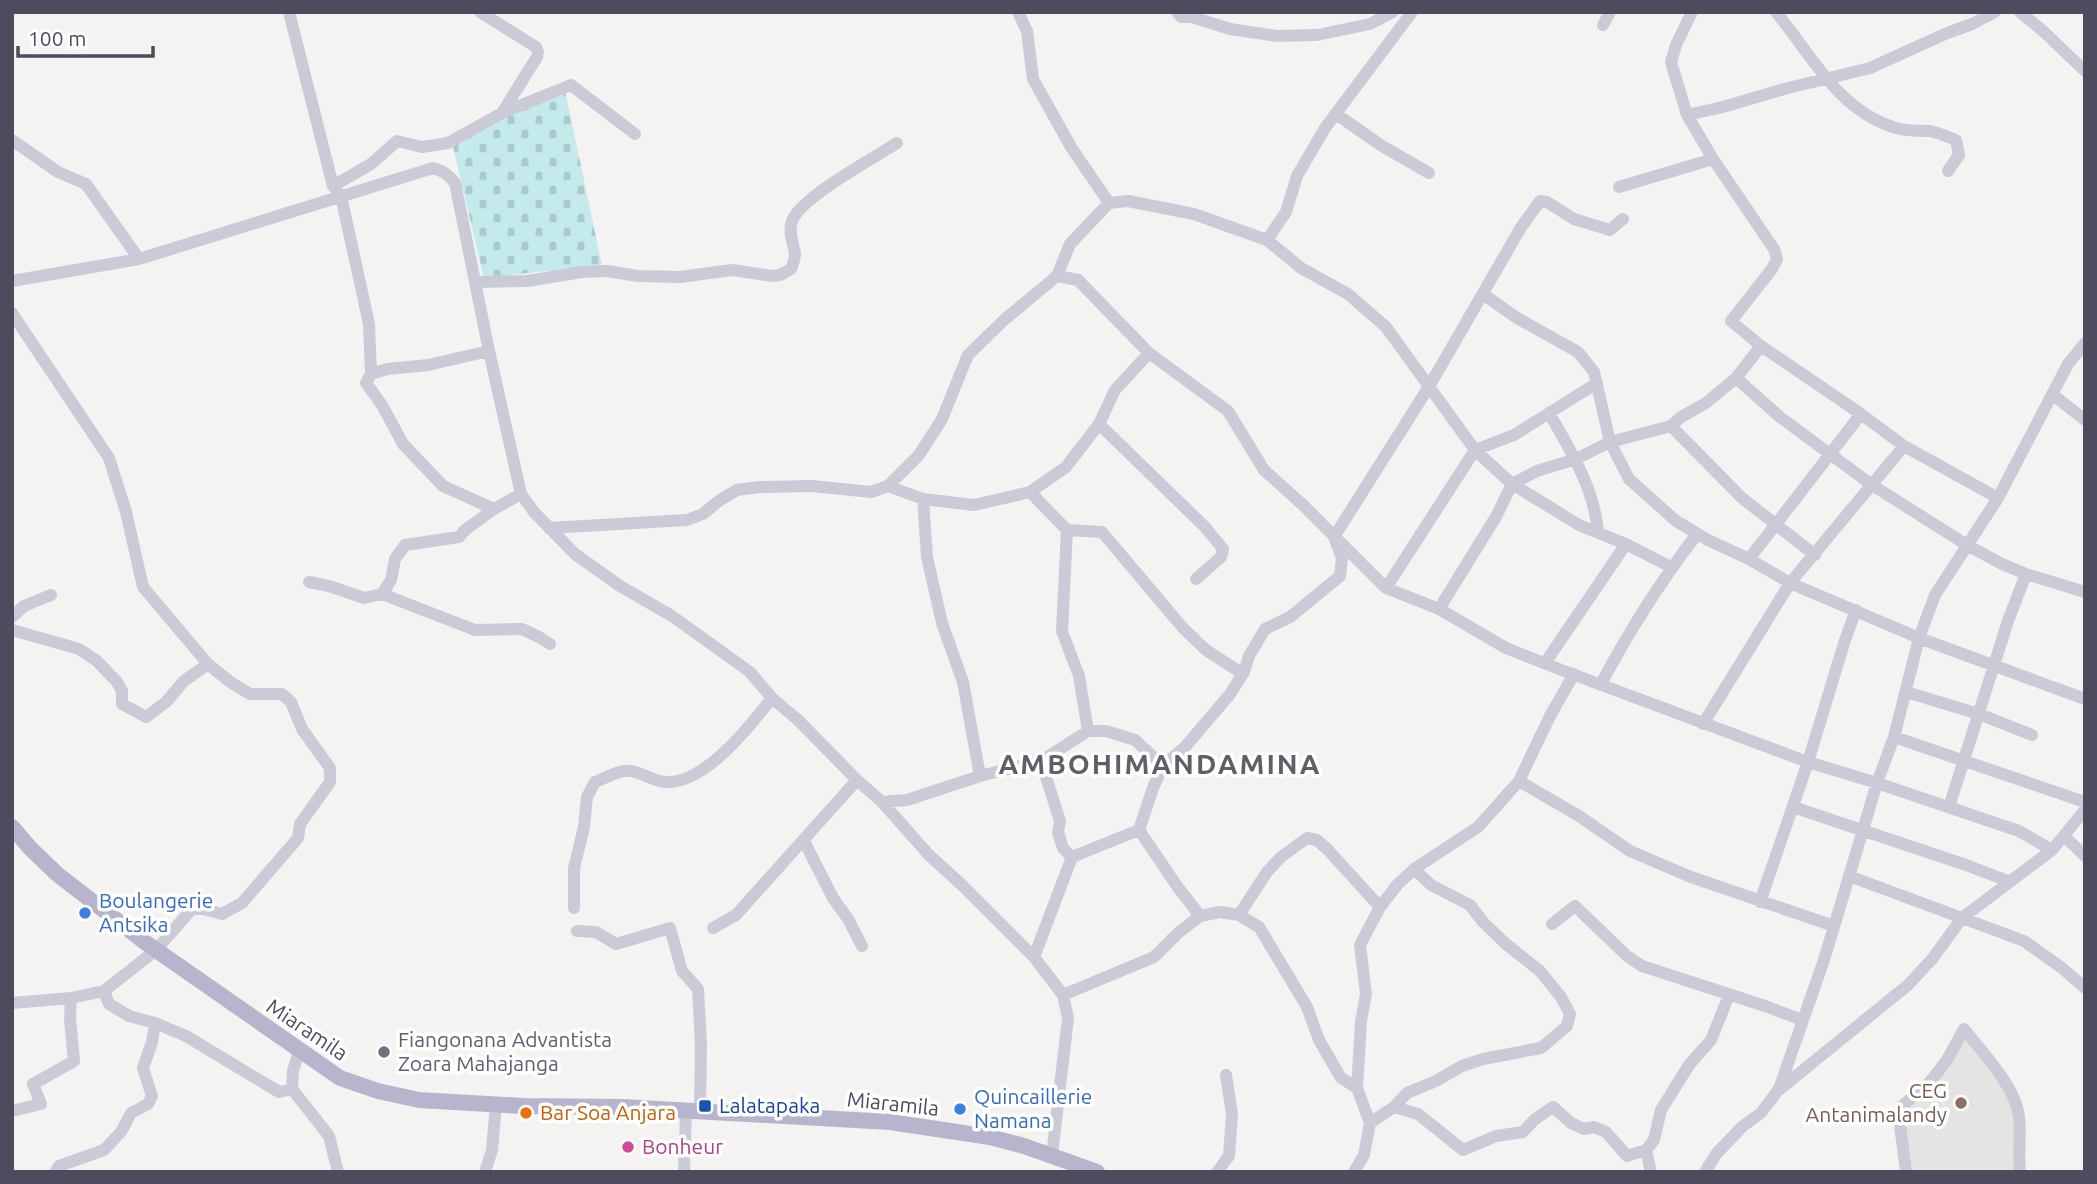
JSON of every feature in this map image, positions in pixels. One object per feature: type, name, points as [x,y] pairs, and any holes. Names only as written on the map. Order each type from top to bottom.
[{"type":"main road","name":"Miaramila","points":[[12,827],[57,874],[156,950],[340,1078],[378,1091],[419,1100],[623,1107],[890,1122],[990,1137],[1052,1155],[1097,1172]]},
{"type":"street","points":[[289,12],[369,324],[371,374],[366,383],[382,405],[403,444],[443,486],[494,509]]},
{"type":"street","points":[[480,12],[536,47],[538,52],[502,113]]},
{"type":"street","points":[[1018,12],[1027,31],[1033,79],[1071,147],[1109,203]]},
{"type":"street","points":[[1177,12],[1181,17],[1192,17],[1230,29],[1277,36],[1317,35],[1348,30],[1370,24],[1393,12]]},
{"type":"street","points":[[1267,240],[1286,212],[1297,176],[1336,114],[1412,12]]},
{"type":"street","points":[[1603,25],[1610,12]]},
{"type":"street","points":[[1692,12],[1671,62],[1687,115],[1713,159],[1774,249],[1777,259],[1731,321],[1761,346],[1904,446],[1998,498]]},
{"type":"street","points":[[1776,12],[1826,79],[1848,101],[1892,127],[1932,132],[1956,140],[1959,155],[1948,171]]},
{"type":"street","points":[[1687,115],[1870,68],[1995,12]]},
{"type":"street","points":[[2020,12],[2085,71]]},
{"type":"street","points":[[337,191],[397,141],[422,147],[448,143],[502,113],[571,85],[635,134]]},
{"type":"street","points":[[1336,114],[1382,146],[1429,173]]},
{"type":"street","points":[[12,140],[58,172],[86,184],[139,259]]},
{"type":"street","points":[[476,282],[527,281],[582,272],[607,271],[638,276],[680,277],[732,270],[780,275],[792,269],[795,255],[791,226],[797,212],[819,193],[897,143]]},
{"type":"street","points":[[1619,187],[1713,159]]},
{"type":"street","points":[[12,281],[139,259],[337,191],[433,168],[449,175],[455,183],[521,494],[549,528],[599,573],[672,616],[750,672],[772,698],[883,802],[929,855],[1034,957],[1063,995],[1068,1018],[1052,1155]]},
{"type":"street","points":[[549,528],[687,520],[703,514],[737,490],[760,487],[812,486],[872,492],[888,486],[919,454],[942,419],[968,355],[1004,320],[1057,276],[1070,244],[1109,203],[1128,201],[1194,214],[1267,240],[1301,268],[1348,294],[1386,327],[1475,450],[1512,484],[1578,525],[1626,544],[1671,567]]},
{"type":"street","points":[[1334,537],[1430,385],[1520,229],[1540,201],[1547,202],[1574,219],[1610,230],[1623,219]]},
{"type":"street","points":[[1057,276],[1078,280],[1149,353],[1228,411],[1264,470],[1386,588],[1439,609],[1506,648],[1808,762],[2019,831],[2052,850]]},
{"type":"street","points":[[1483,294],[1517,318],[1578,352],[1594,372],[1610,442],[1629,480],[1676,521],[1790,583],[1919,638],[2085,699]]},
{"type":"street","points":[[12,313],[109,458],[143,587],[208,664],[230,682],[250,694],[282,694],[291,702],[302,729],[330,768],[330,782],[300,824],[298,838],[242,903],[222,914],[200,908],[191,910],[156,950],[104,991],[71,998],[12,1003]]},
{"type":"street","points":[[1779,1089],[1894,737],[1919,638],[1935,595],[1998,498],[2068,364],[2085,342]]},
{"type":"street","points":[[1439,609],[1497,515],[1512,484],[1537,471],[1576,459],[1610,442],[1671,426],[1706,403],[1736,378],[1761,346]]},
{"type":"street","points":[[371,374],[489,351]]},
{"type":"street","points":[[888,486],[923,499],[974,505],[1030,492],[1066,467],[1098,424],[1115,390],[1149,353]]},
{"type":"street","points":[[1736,378],[1780,417],[1872,485],[1967,545],[2026,574],[2085,592]]},
{"type":"street","points":[[1386,588],[1475,450],[1514,435],[1597,383]]},
{"type":"street","points":[[2052,394],[2085,420]]},
{"type":"street","points":[[1549,414],[1576,459],[1597,513],[1598,533]]},
{"type":"street","points":[[1749,559],[1861,414]]},
{"type":"street","points":[[1098,424],[1205,527],[1223,549],[1221,557],[1196,579]]},
{"type":"street","points":[[1671,426],[1742,498],[1815,555]]},
{"type":"street","points":[[1703,724],[1790,583],[1904,446]]},
{"type":"street","points":[[1030,492],[1067,530],[1102,532],[1183,628],[1206,650],[1243,674]]},
{"type":"street","points":[[382,594],[391,580],[395,559],[405,545],[458,537],[494,509],[521,494]]},
{"type":"street","points":[[923,499],[927,557],[942,622],[963,682],[980,776]]},
{"type":"street","points":[[1067,530],[1062,631],[1079,676],[1088,731]]},
{"type":"street","points":[[1601,684],[1621,646],[1671,567],[1697,534]]},
{"type":"street","points":[[1034,957],[1072,857],[1139,830],[1163,766],[1186,747],[1230,694],[1243,674],[1248,656],[1265,629],[1290,617],[1340,576],[1342,558],[1334,537]]},
{"type":"street","points":[[1545,663],[1626,544]]},
{"type":"street","points":[[1949,807],[2008,621],[2026,574]]},
{"type":"street","points":[[309,582],[364,598],[382,594],[475,630],[522,629],[550,644]]},
{"type":"street","points":[[12,617],[24,606],[51,595]]},
{"type":"street","points":[[1760,902],[1856,610]]},
{"type":"street","points":[[12,631],[79,649],[97,661],[117,682],[122,691],[122,704],[146,717],[166,702],[184,681],[208,664]]},
{"type":"street","points":[[1354,1172],[1364,1155],[1370,1123],[1357,1088],[1361,1021],[1366,994],[1360,945],[1380,907],[1397,886],[1415,869],[1478,827],[1519,781],[1550,716],[1574,674]]},
{"type":"street","points":[[1906,692],[1979,714],[2032,735]]},
{"type":"street","points":[[574,908],[575,867],[584,827],[587,797],[595,782],[628,770],[665,782],[688,777],[719,759],[772,698]]},
{"type":"street","points":[[883,802],[907,800],[980,776],[1041,761],[1088,731],[1106,731],[1135,740],[1163,766]]},
{"type":"street","points":[[1894,737],[2085,802]]},
{"type":"street","points":[[1041,761],[1060,821],[1058,832],[1063,848],[1072,857]]},
{"type":"street","points":[[713,928],[736,915],[857,780]]},
{"type":"street","points":[[1519,781],[1579,816],[1630,851],[1691,877],[1834,926]]},
{"type":"street","points":[[1793,807],[2008,881]]},
{"type":"street","points":[[1705,1172],[1717,1153],[1760,1113],[1779,1089],[1908,985],[1933,958],[1962,918],[2008,881],[2034,866],[2052,850],[2085,810]]},
{"type":"street","points":[[1139,830],[1200,916]]},
{"type":"street","points":[[2064,836],[2085,856]]},
{"type":"street","points":[[1239,915],[1281,856],[1307,838],[1317,840],[1328,850],[1380,907]]},
{"type":"street","points":[[804,841],[833,898],[862,946]]},
{"type":"street","points":[[1370,1123],[1394,1107],[1407,1093],[1462,1066],[1483,1059],[1541,1048],[1567,1026],[1570,1013],[1540,971],[1506,944],[1470,905],[1431,885],[1415,869]]},
{"type":"street","points":[[1849,876],[2024,941],[2085,988]]},
{"type":"street","points":[[1552,924],[1575,906],[1618,948],[1642,966],[1802,1020]]},
{"type":"street","points":[[1063,995],[1154,957],[1200,916],[1220,912],[1239,915],[1259,926],[1307,1007],[1319,1040],[1341,1078],[1357,1088]]},
{"type":"street","points":[[577,931],[596,932],[616,944],[670,928],[681,971],[698,989],[701,1046],[684,1172]]},
{"type":"street","points":[[104,991],[109,1004],[129,1016],[186,1036],[279,1092],[292,1089]]},
{"type":"street","points":[[1394,1107],[1418,1114],[1464,1150],[1496,1136],[1523,1132],[1535,1119],[1553,1107],[1584,1129],[1594,1126],[1606,1132],[1628,1156],[1646,1150],[1654,1140],[1661,1110],[1689,1065],[1711,1040],[1729,995]]},
{"type":"street","points":[[12,1111],[41,1104],[33,1084],[74,1061],[71,998]]},
{"type":"street","points":[[55,1172],[59,1166],[104,1150],[121,1132],[131,1113],[148,1104],[152,1096],[142,1068],[152,1042],[155,1023]]},
{"type":"street","points":[[1906,1172],[1900,1108],[1930,1082],[1947,1060],[1964,1029],[2014,1097],[2019,1115],[2020,1172]]},
{"type":"street","points":[[299,1051],[293,1071],[292,1089],[329,1136],[348,1172]]},
{"type":"street","points":[[1217,1172],[1229,1156],[1232,1114],[1226,1076]]},
{"type":"street","points":[[485,1172],[492,1150],[496,1104]]},
{"type":"street","points":[[329,1136],[338,1172]]},
{"type":"street","points":[[1646,1150],[1651,1172]]},
{"type":"shaded area","name":"CEG Antanimalandy","points":[[1964,1029],[2014,1098],[2020,1172],[1906,1172],[1900,1108],[1930,1082]]},
{"type":"green space","points":[[564,86],[602,265],[484,278],[452,143]]},
{"type":"place","name":"Boulangerie Antsika","points":[[85,913]]},
{"type":"place","name":"Fiangonana Advantista Zoara Mahajanga","points":[[384,1052]]},
{"type":"place","name":"CEG Antanimalandy","points":[[1961,1103]]},
{"type":"place","name":"Lalatapaka","points":[[705,1106]]},
{"type":"place","name":"Quincaillerie Namana","points":[[960,1109]]},
{"type":"place","name":"Bar Soa Anjara","points":[[526,1113]]},
{"type":"place","name":"Bonheur","points":[[628,1147]]},
{"type":"district","name":"AMBOHIMANDAMINA","points":[[1160,764]]}]
